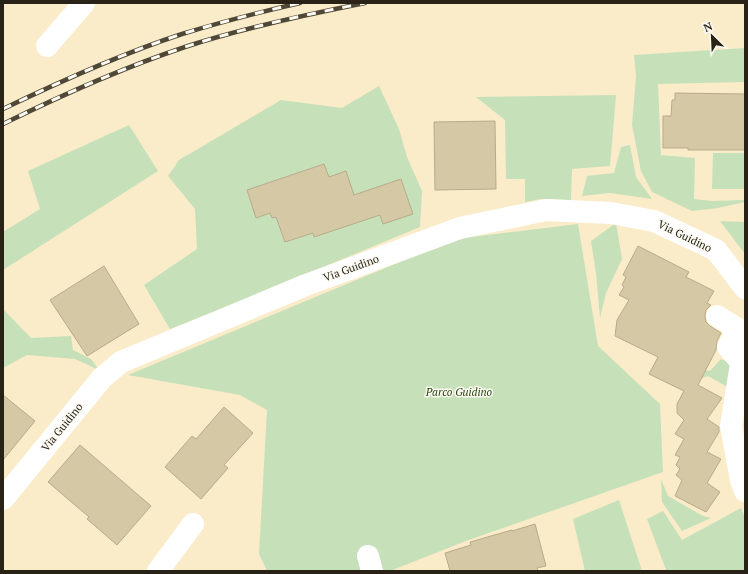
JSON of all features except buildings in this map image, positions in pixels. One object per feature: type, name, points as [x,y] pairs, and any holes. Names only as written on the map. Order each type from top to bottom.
[{"type":"street","points":[[47,46],[84,3]]},
{"type":"street","name":"Via Guidino","points":[[3,498],[102,378],[121,362],[306,285],[460,228],[546,210],[611,214],[654,221],[716,250],[745,288]]},
{"type":"street","points":[[717,316],[738,328],[728,347],[741,362]]},
{"type":"street","points":[[745,339],[731,426],[741,480],[745,491]]},
{"type":"street","points":[[158,571],[193,524]]},
{"type":"green space","points":[[745,48],[745,82],[658,84],[661,155],[695,158],[694,199],[712,201],[745,200],[745,202],[718,208],[692,211],[652,192],[641,171],[632,125],[636,76],[634,55]]},
{"type":"green space","points":[[379,86],[399,129],[407,157],[422,191],[420,227],[170,329],[144,285],[197,249],[195,209],[168,176],[179,160],[281,100],[342,108]]},
{"type":"green space","points":[[616,95],[610,166],[572,169],[571,200],[541,199],[525,202],[525,179],[506,179],[505,120],[476,97]]},
{"type":"green space","points":[[129,125],[158,171],[3,270],[3,232],[40,209],[28,171]]},
{"type":"green space","points":[[630,145],[636,177],[652,199],[610,193],[582,196],[587,176],[614,173],[621,147]]},
{"type":"green space","points":[[713,153],[745,153],[745,189],[712,189]]},
{"type":"green space","points":[[720,221],[745,222],[745,254]]},
{"type":"green space","points":[[616,223],[622,259],[606,293],[600,318],[596,273],[591,241]]},
{"type":"green space","name":"Parco Guidino","points":[[578,224],[598,346],[660,404],[663,472],[466,541],[390,571],[267,571],[259,554],[267,410],[240,395],[128,375],[455,239]]},
{"type":"green space","points":[[3,309],[31,338],[71,336],[73,350],[91,359],[99,370],[75,359],[27,355],[3,368]]},
{"type":"green space","points":[[721,359],[732,364],[729,388],[708,376],[698,380],[700,369],[710,371]]},
{"type":"green space","points":[[661,479],[668,496],[703,516],[711,518],[682,531],[662,502]]},
{"type":"green space","points":[[619,500],[642,571],[585,571],[573,519]]},
{"type":"green space","points":[[741,508],[745,518],[745,571],[666,570],[647,519],[663,511],[682,540]]},
{"type":"railway","points":[[3,109],[91,68],[136,50],[226,21],[300,3]]},
{"type":"railway","points":[[3,124],[92,82],[185,47],[274,22],[365,3]]}]
